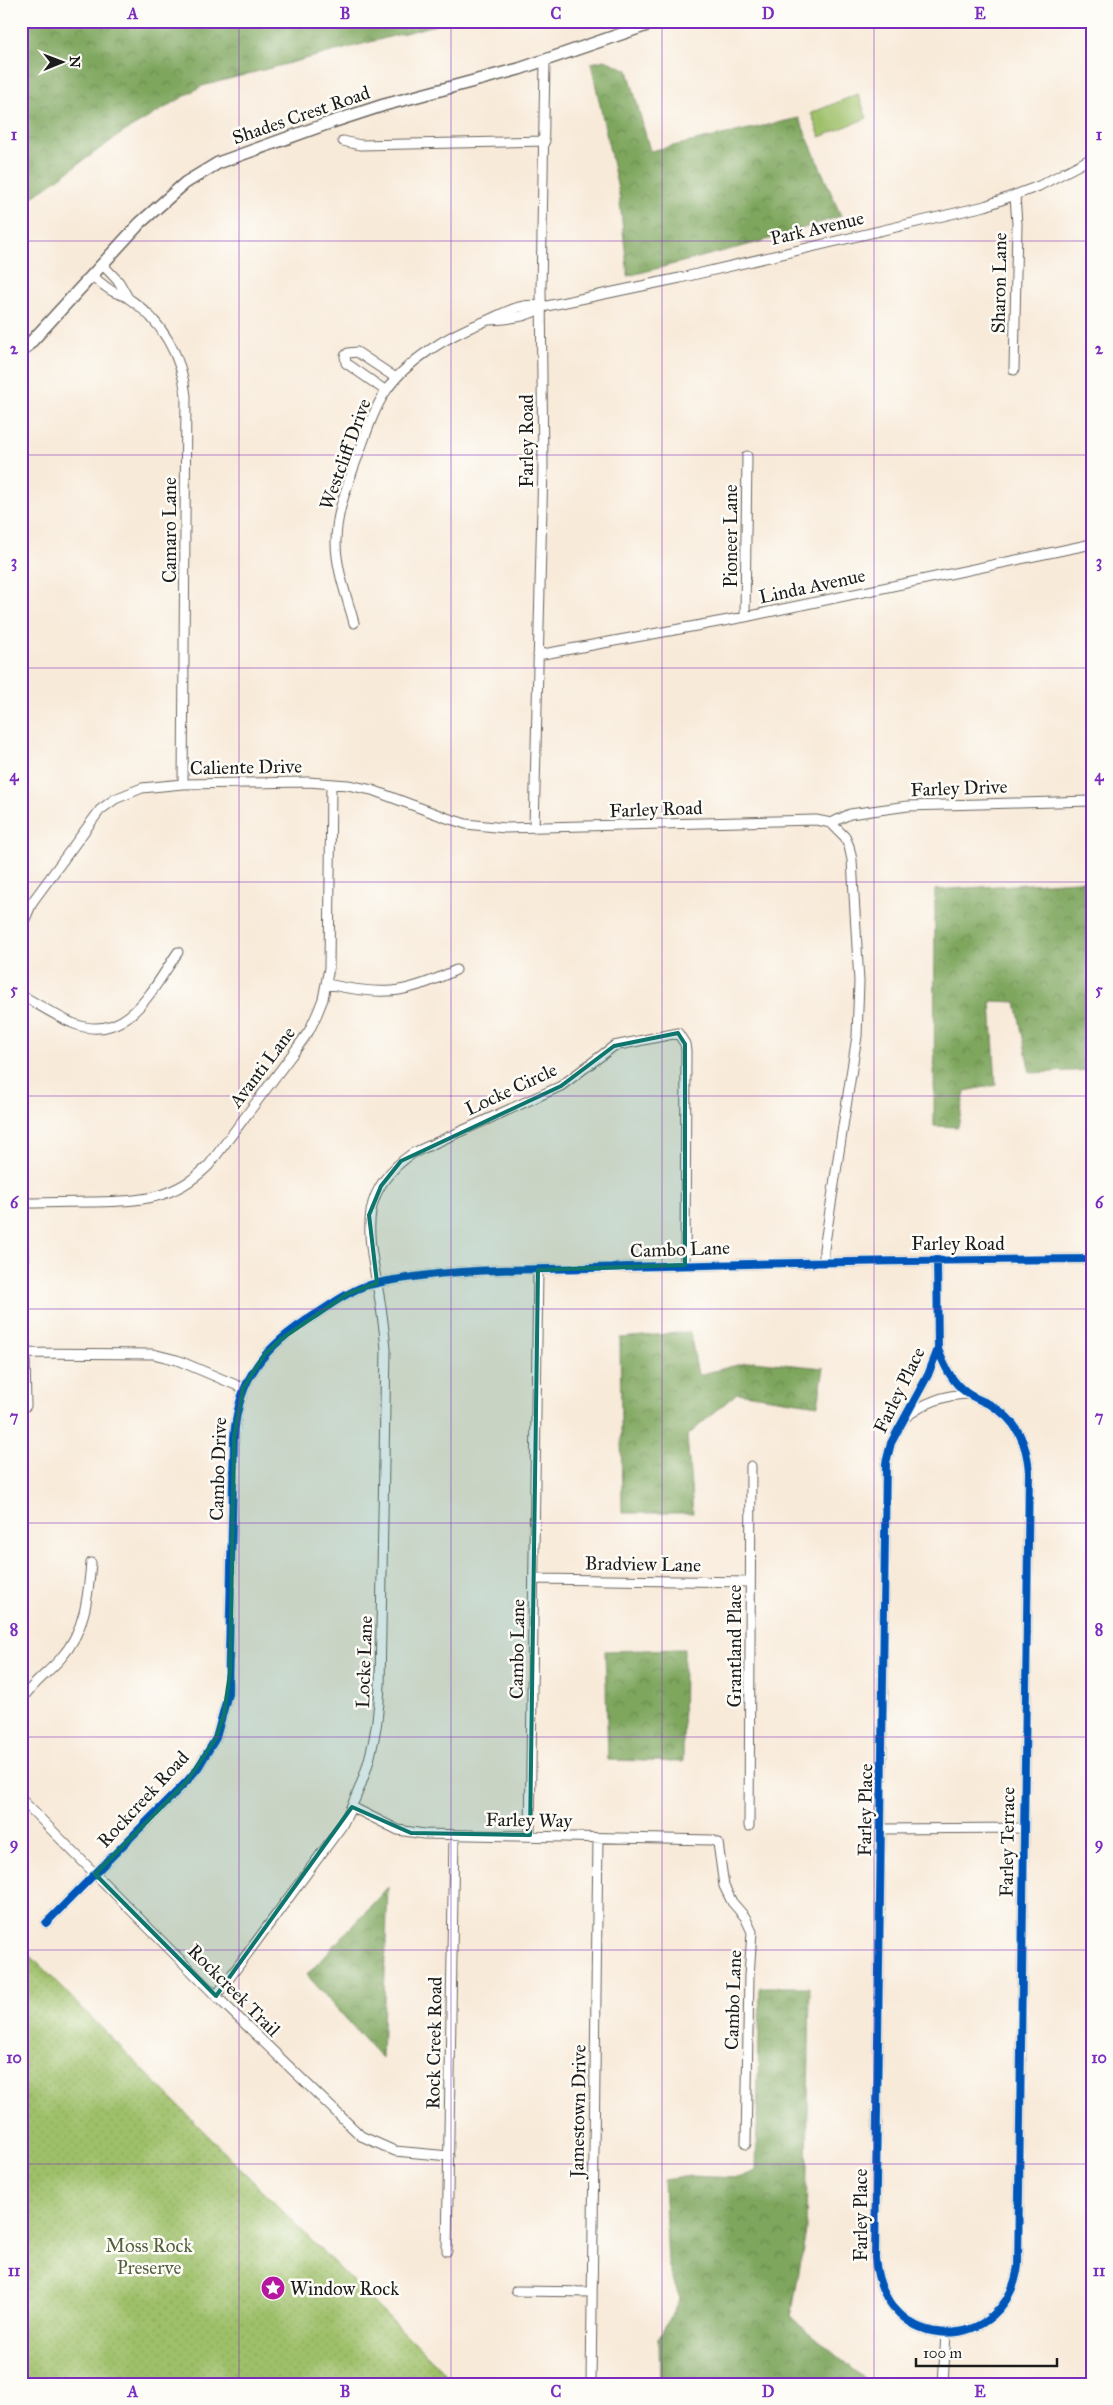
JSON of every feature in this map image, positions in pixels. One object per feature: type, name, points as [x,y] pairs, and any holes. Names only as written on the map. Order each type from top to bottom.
[{"type":"street","name":"Shades Crest Road","points":[[21,354],[155,208],[185,183],[218,163],[384,105],[545,61],[659,21]]},
{"type":"street","name":"Farley Road","points":[[545,61],[542,307],[543,466],[534,828],[816,820],[831,823]]},
{"type":"street","points":[[343,141],[360,146],[545,142]]},
{"type":"street","name":"Park Avenue","points":[[542,307],[680,278],[976,208],[1015,196],[1063,174],[1092,158]]},
{"type":"street","name":"Sharon Lane","points":[[1014,370],[1017,224],[1015,196]]},
{"type":"street","name":"Camaro Lane","points":[[102,264],[120,282],[128,298]]},
{"type":"street","name":"Camaro Lane","points":[[92,276],[113,292],[128,298],[149,316],[174,349],[184,378],[186,396],[183,784]]},
{"type":"street","name":"Westcliff Drive","points":[[354,623],[338,558],[337,526],[345,492],[377,407],[386,391],[396,378],[449,338],[489,320],[525,315],[542,307]]},
{"type":"street","points":[[386,391],[346,363],[345,356],[348,353],[357,352],[396,378]]},
{"type":"street","name":"Pioneer Lane","points":[[745,616],[747,456]]},
{"type":"street","name":"Linda Avenue","points":[[538,655],[745,616],[1092,544]]},
{"type":"street","name":"Caliente Drive","points":[[21,928],[33,901],[100,810],[115,799],[142,788],[183,784],[331,784],[372,790],[466,824],[496,828],[534,828]]},
{"type":"street","name":"Avanti Lane","points":[[22,1203],[144,1200],[177,1189],[196,1177],[215,1157],[309,1031],[323,999],[327,984],[330,948],[331,784]]},
{"type":"street","name":"Farley Drive","points":[[831,823],[850,814],[908,806],[1091,801]]},
{"type":"street","points":[[824,1261],[824,1250],[857,1036],[859,982],[852,860],[845,837],[831,823]]},
{"type":"street","points":[[21,995],[73,1023],[89,1027],[111,1026],[121,1023],[135,1013],[178,952]]},
{"type":"street","points":[[327,984],[372,992],[395,992],[422,986],[456,970]]},
{"type":"street","name":"Locke Circle","points":[[377,1283],[371,1247],[369,1215],[381,1186],[392,1169],[401,1161],[426,1146],[561,1086],[614,1046],[678,1033],[682,1038],[686,1051],[685,1265]]},
{"type":"street","points":[[22,1203],[23,1353],[26,1406]]},
{"type":"street","name":"Farley Road","points":[[824,1261],[1092,1259]]},
{"type":"street","name":"Farley Place","points":[[937,1260],[938,1348],[928,1375],[889,1448],[886,1463],[876,2272],[885,2298],[897,2313],[920,2328],[946,2333]]},
{"type":"street","name":"Cambo Lane","points":[[530,1835],[538,1270],[824,1261]]},
{"type":"street","name":"Cambo Drive","points":[[230,1648],[234,1437],[238,1404],[243,1388],[264,1354],[280,1339],[347,1294],[377,1283],[456,1272],[538,1270]]},
{"type":"street","name":"Locke Lane","points":[[216,1996],[341,1827],[352,1807],[369,1765],[379,1710],[386,1349],[377,1283]]},
{"type":"street","name":"Farley Terrace","points":[[938,1348],[948,1373],[967,1394],[990,1404],[1011,1421],[1019,1432],[1028,1458],[1016,2277],[1008,2297],[990,2318],[964,2330],[946,2333]]},
{"type":"street","points":[[23,1353],[153,1354],[177,1360],[243,1388]]},
{"type":"street","points":[[904,1420],[922,1404],[956,1394],[967,1394]]},
{"type":"street","name":"Grantland Place","points":[[749,1826],[751,1466]]},
{"type":"street","points":[[21,1700],[62,1656],[74,1640],[86,1611],[91,1563]]},
{"type":"street","name":"Bradview Lane","points":[[535,1579],[750,1582]]},
{"type":"street","name":"Rockcreek Road","points":[[46,1923],[177,1793],[198,1768],[216,1738],[224,1714],[228,1694],[230,1648]]},
{"type":"street","name":"Rockcreek Trail","points":[[21,1799],[216,1996],[361,2136],[383,2148],[401,2153],[449,2156]]},
{"type":"street","name":"Farley Way","points":[[352,1807],[398,1830],[424,1834],[712,1840]]},
{"type":"street","name":"Farley Terrace","points":[[882,1829],[1024,1828]]},
{"type":"street","name":"Rock Creek Road","points":[[447,2251],[454,1835]]},
{"type":"street","name":"Jamestown Drive","points":[[591,2384],[598,1838]]},
{"type":"street","name":"Cambo Lane","points":[[712,1840],[718,1843],[724,1886],[732,1902],[745,1917],[752,1932],[749,1976],[746,2144]]},
{"type":"street","points":[[516,2291],[592,2292]]},
{"type":"street","points":[[943,2384],[946,2333]]},
{"type":"highlighted area","points":[[678,1033],[685,1044],[685,1265],[538,1270],[530,1835],[411,1833],[352,1807],[216,1996],[95,1874],[187,1781],[216,1738],[224,1714],[230,1673],[234,1437],[243,1388],[265,1354],[281,1339],[347,1294],[377,1283],[369,1215],[381,1186],[401,1161],[561,1086],[614,1046]]},
{"type":"green space","points":[[21,21],[451,21],[202,86],[122,133],[21,205]]},
{"type":"green space","points":[[605,60],[628,70],[650,151],[799,118],[841,216],[763,241],[628,276],[619,194],[591,63]]},
{"type":"green space","points":[[858,94],[867,118],[820,137],[811,113]]},
{"type":"green space","points":[[1092,880],[1092,1070],[1030,1073],[1016,1002],[991,1001],[996,1085],[965,1091],[958,1127],[934,1126],[935,890]]},
{"type":"green space","points":[[690,1332],[698,1375],[753,1361],[824,1368],[818,1405],[737,1393],[687,1436],[693,1513],[622,1513],[620,1338]]},
{"type":"green space","points":[[684,1649],[683,1762],[608,1760],[605,1651]]},
{"type":"green space","points":[[388,1887],[382,2059],[307,1975]]},
{"type":"green space","name":"Moss Rock Preserve","points":[[21,1946],[311,2240],[456,2384],[21,2384]]},
{"type":"green space","points":[[760,1987],[810,1987],[806,2232],[791,2318],[871,2384],[660,2384],[659,2338],[680,2299],[668,2265],[664,2180],[690,2176],[738,2178],[756,2171]]},
{"type":"cycle path","points":[[46,1923],[187,1781],[198,1768],[216,1738],[228,1694],[234,1437],[241,1396],[258,1364],[269,1350],[298,1326],[340,1298],[352,1291],[381,1282],[453,1272],[842,1262],[1092,1259]]},
{"type":"cycle path","points":[[937,1260],[938,1349],[928,1375],[891,1443],[886,1463],[875,2258],[883,2291],[900,2314],[921,2328],[946,2333],[970,2329],[992,2316],[1009,2295],[1018,2265],[1029,1472],[1026,1451],[1014,1425],[1000,1411],[962,1389],[949,1373],[938,1349]]},
{"type":"place","name":"Window Rock","points":[[273,2288]]}]
